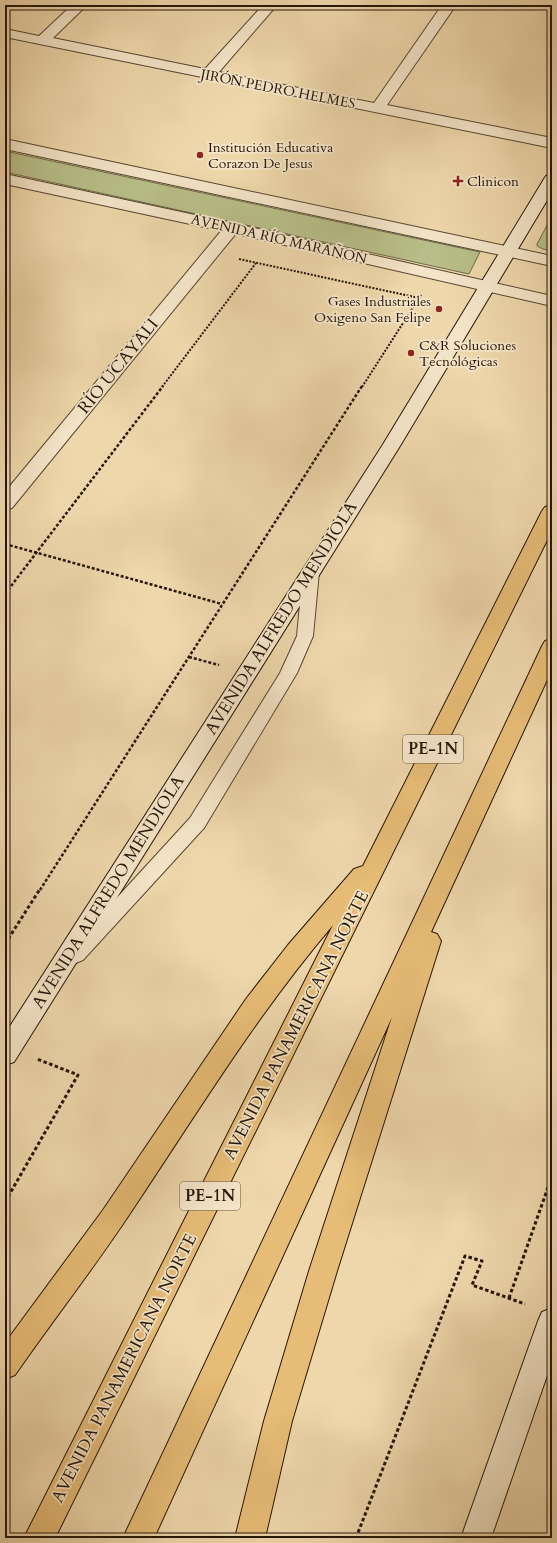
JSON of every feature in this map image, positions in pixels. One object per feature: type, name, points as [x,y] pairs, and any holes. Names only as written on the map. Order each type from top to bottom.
[{"type":"highway","name":"AVENIDA PANAMERICANA NORTE","points":[[40,1538],[552,511]]},
{"type":"highway","points":[[138,1538],[552,646]]},
{"type":"highway","points":[[250,1538],[278,1421],[320,1278],[458,850]]},
{"type":"highway","points":[[5,1366],[49,1303],[112,1218],[254,1006],[338,901],[381,854]]},
{"type":"street","points":[[43,40],[80,5]]},
{"type":"street","points":[[208,75],[270,5]]},
{"type":"street","points":[[378,108],[449,5]]},
{"type":"street","name":"JIRÓN PEDRO HELMES","points":[[5,33],[552,144]]},
{"type":"street","points":[[5,144],[552,262]]},
{"type":"street","name":"AVENIDA ALFREDO MENDIOLA","points":[[5,1055],[390,446],[509,252],[552,178]]},
{"type":"street","name":"AVENIDA RÍO MARAÑON","points":[[6,180],[232,228],[552,301]]},
{"type":"street","name":"RÍO UCAYALI","points":[[5,504],[232,228]]},
{"type":"street","points":[[476,1538],[552,1321]]},
{"type":"lane","points":[[52,981],[197,823],[288,673],[305,636],[310,572]]},
{"type":"path","points":[[211,254],[419,298]]},
{"type":"path","points":[[5,594],[256,263]]},
{"type":"path","points":[[5,944],[423,293]]},
{"type":"path","points":[[5,544],[36,554],[222,604]]},
{"type":"path","points":[[189,657],[226,667]]},
{"type":"path","points":[[5,1202],[78,1076],[36,1058]]},
{"type":"path","points":[[509,1298],[552,1176]]},
{"type":"path","points":[[356,1538],[465,1256],[482,1262],[472,1285],[528,1305]]},
{"type":"green space","points":[[5,151],[480,252],[469,274],[5,172]]},
{"type":"green space","points":[[552,216],[552,251],[543,249],[537,246],[537,244]]},
{"type":"place","name":"Institución Educativa Corazon De Jesus","points":[[200,155]]},
{"type":"place","name":"Clinicon","points":[[458,181]]},
{"type":"place","name":"Gases Industriales Oxigeno San Felipe","points":[[439,309]]},
{"type":"place","name":"C&R Soluciones Tecnológicas","points":[[411,353]]}]
